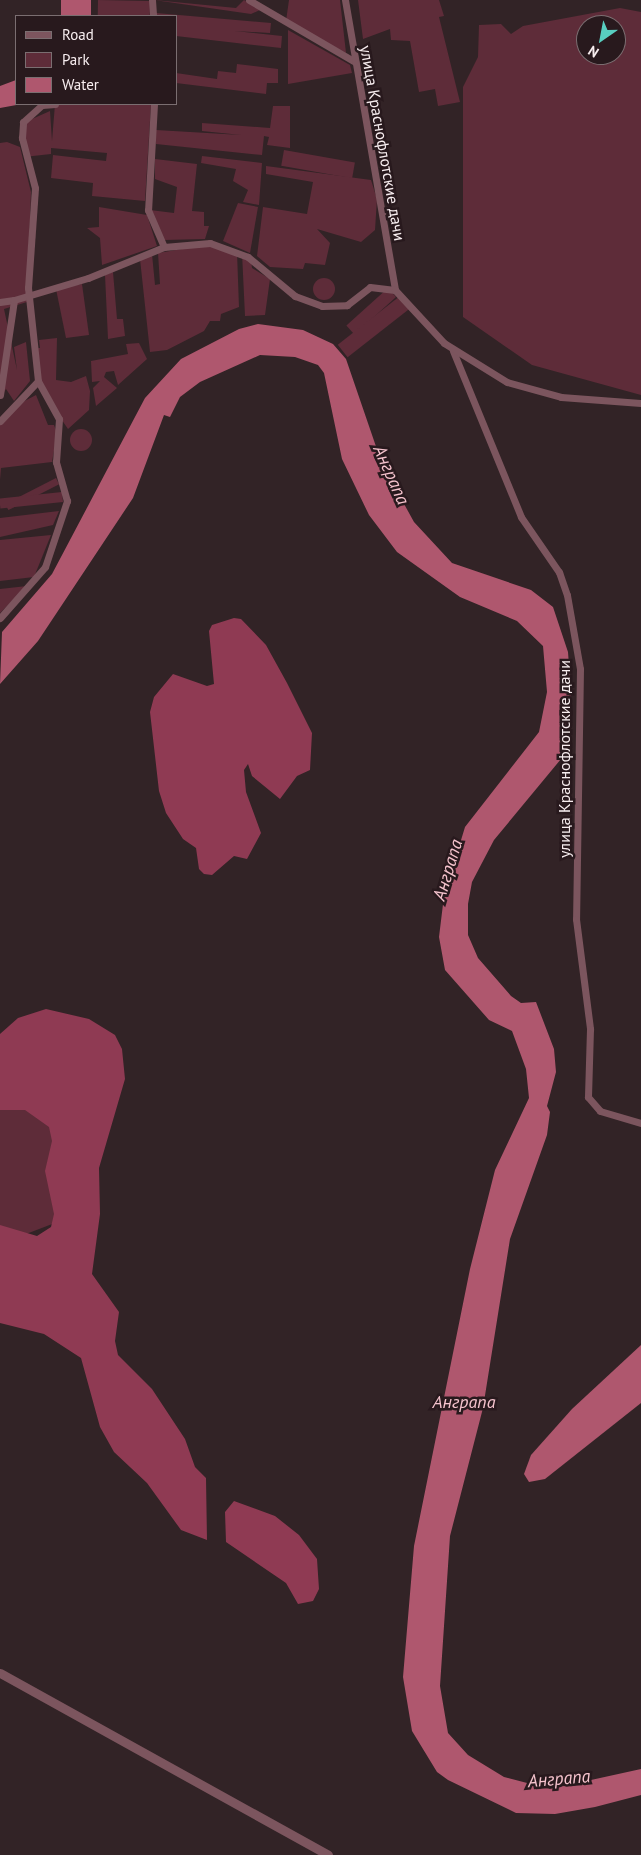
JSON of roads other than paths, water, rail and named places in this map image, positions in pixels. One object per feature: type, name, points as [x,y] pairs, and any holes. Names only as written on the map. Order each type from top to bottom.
[{"type":"street","points":[[152,0],[153,15]]},
{"type":"street","points":[[249,0],[355,62]]},
{"type":"street","name":"улица Краснофлотские дачи","points":[[345,0],[395,290],[453,351],[521,517],[559,572],[568,595],[580,669],[576,919],[590,1029],[588,1097],[600,1111],[641,1123]]},
{"type":"street","points":[[0,618],[45,568],[66,501],[56,462],[59,419],[38,381],[30,294],[35,188],[22,138],[23,122],[42,105]]},
{"type":"street","points":[[154,105],[148,210],[164,247]]},
{"type":"street","points":[[0,302],[14,300],[88,278],[164,247],[224,244],[256,262],[294,296],[322,306],[347,305],[370,287],[395,290]]},
{"type":"street","points":[[0,395],[14,300]]},
{"type":"street","points":[[453,351],[507,382],[542,392],[641,403]]},
{"type":"street","points":[[0,420],[38,381]]},
{"type":"street","points":[[0,1673],[328,1855]]},
{"type":"water","points":[[61,0],[91,0],[91,15],[61,15]]},
{"type":"water","points":[[15,80],[16,105],[0,108],[0,86]]},
{"type":"water","name":"Анграпа","points":[[258,324],[303,330],[333,344],[346,359],[382,464],[414,522],[452,563],[531,590],[553,607],[568,652],[571,692],[561,759],[494,840],[472,882],[468,904],[468,935],[478,958],[511,996],[521,1003],[536,1002],[554,1049],[556,1072],[547,1106],[550,1112],[547,1135],[510,1239],[483,1408],[450,1536],[440,1686],[448,1733],[468,1755],[504,1777],[550,1789],[641,1769],[641,1795],[595,1807],[555,1814],[516,1813],[448,1780],[437,1772],[412,1731],[403,1677],[414,1546],[470,1269],[495,1170],[529,1098],[526,1069],[512,1031],[489,1020],[445,970],[439,937],[444,896],[465,827],[539,732],[547,692],[543,646],[517,621],[460,597],[397,552],[369,515],[342,459],[324,373],[318,365],[295,357],[260,355],[200,382],[180,397],[170,417],[164,415],[133,498],[38,641],[0,684],[2,632],[52,574],[145,398],[181,359],[239,329]]},
{"type":"water","points":[[641,1345],[641,1403],[545,1479],[529,1482],[524,1474],[531,1455],[572,1409]]}]
